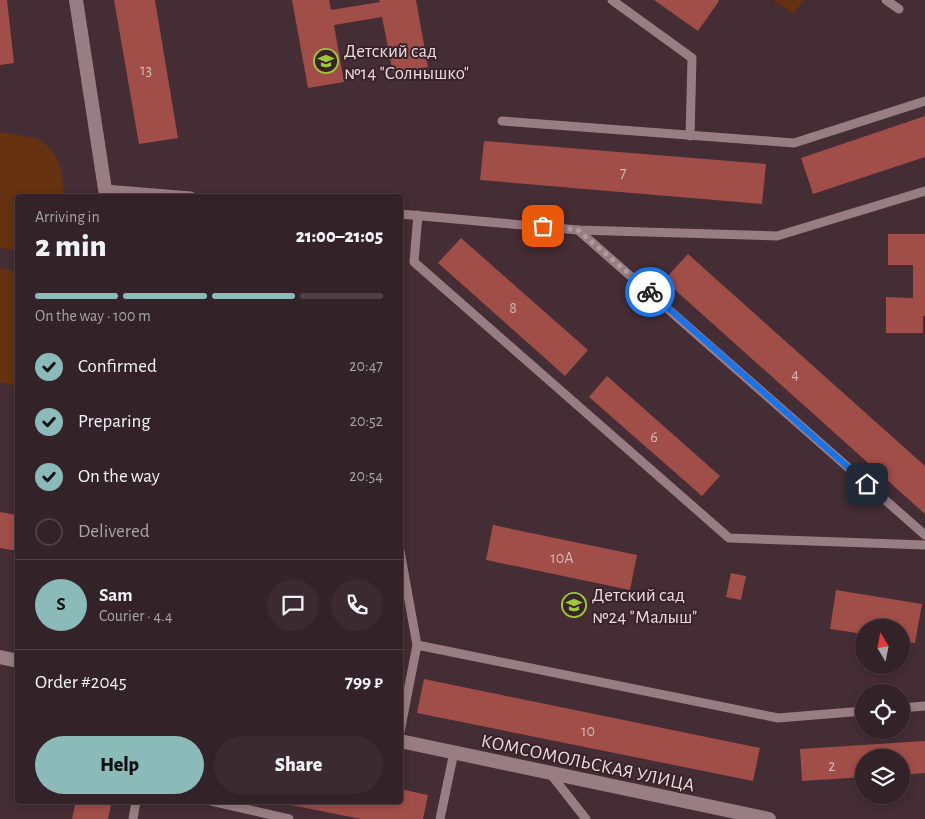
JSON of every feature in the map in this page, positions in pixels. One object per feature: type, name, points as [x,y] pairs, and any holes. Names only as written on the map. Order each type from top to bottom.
[{"type":"street","points":[[76,0],[105,193]]},
{"type":"street","points":[[0,658],[15,660]]},
{"type":"street","name":"КОМСОМОЛЬСКАЯ УЛИЦА","points":[[403,742],[745,816],[769,819]]},
{"type":"lane","points":[[612,0],[692,58],[690,136]]},
{"type":"lane","points":[[886,0],[899,9]]},
{"type":"lane","points":[[502,121],[794,143],[925,101]]},
{"type":"lane","points":[[403,214],[578,230],[777,236],[925,192]]},
{"type":"lane","points":[[105,193],[134,194]]},
{"type":"lane","points":[[418,216],[414,262],[729,538],[925,545]]},
{"type":"lane","points":[[578,230],[925,534]]},
{"type":"lane","points":[[403,568],[417,645],[403,717]]},
{"type":"lane","points":[[417,645],[778,718],[855,712]]},
{"type":"lane","points":[[910,707],[925,706]]},
{"type":"lane","points":[[440,819],[454,752]]},
{"type":"lane","points":[[549,772],[586,819]]},
{"type":"lane","points":[[133,819],[136,804]]},
{"type":"lane","points":[[224,804],[289,819]]},
{"type":"shaded area","points":[[773,0],[803,0],[794,14]]},
{"type":"shaded area","points":[[0,132],[31,137],[46,144],[56,157],[62,173],[63,194],[15,194],[15,249],[0,248]]},
{"type":"shaded area","points":[[0,268],[15,272],[15,375],[13,385],[0,382]]},
{"type":"building","points":[[0,0],[7,0],[14,63],[0,65]]},
{"type":"building","points":[[114,0],[155,0],[178,138],[139,144]]},
{"type":"building","points":[[292,0],[329,0],[331,10],[380,2],[379,0],[416,0],[428,67],[393,73],[382,17],[334,25],[344,82],[308,88]]},
{"type":"building","points":[[654,0],[718,0],[719,1],[698,31]]},
{"type":"building","points":[[925,116],[925,157],[813,194],[801,158]]},
{"type":"building","points":[[484,141],[766,164],[762,204],[480,180]]},
{"type":"building","points":[[888,234],[925,234],[925,316],[923,316],[923,333],[886,333],[886,297],[913,298],[913,265],[888,265]]},
{"type":"building","points":[[461,238],[588,350],[565,376],[438,263]]},
{"type":"building","points":[[688,254],[925,466],[925,514],[664,280]]},
{"type":"building","points":[[607,376],[720,476],[702,496],[589,397]]},
{"type":"building","points":[[0,512],[15,514],[15,550],[0,548]]},
{"type":"building","points":[[493,525],[637,555],[630,590],[486,560]]},
{"type":"building","points":[[731,573],[746,576],[741,600],[726,597]]},
{"type":"building","points":[[836,590],[922,604],[915,643],[910,642],[910,619],[855,619],[855,633],[830,629]]},
{"type":"building","points":[[424,679],[760,748],[753,781],[417,713]]},
{"type":"building","points":[[925,741],[925,773],[910,774],[910,749],[855,749],[855,778],[802,781],[800,749]]},
{"type":"building","points":[[403,790],[428,795],[423,819],[361,819],[286,804],[403,804]]},
{"type":"building","points":[[75,804],[111,804],[108,819],[72,819]]},
{"type":"way so far","points":[[543,226],[578,230],[650,292]]},
{"type":"place","name":"Детский сад №14 \"Солнышко\"","points":[[326,61]]},
{"type":"place","name":"Детский сад №24 \"Малыш\"","points":[[574,605]]},
{"type":"route","points":[[650,292],[867,484]]}]
